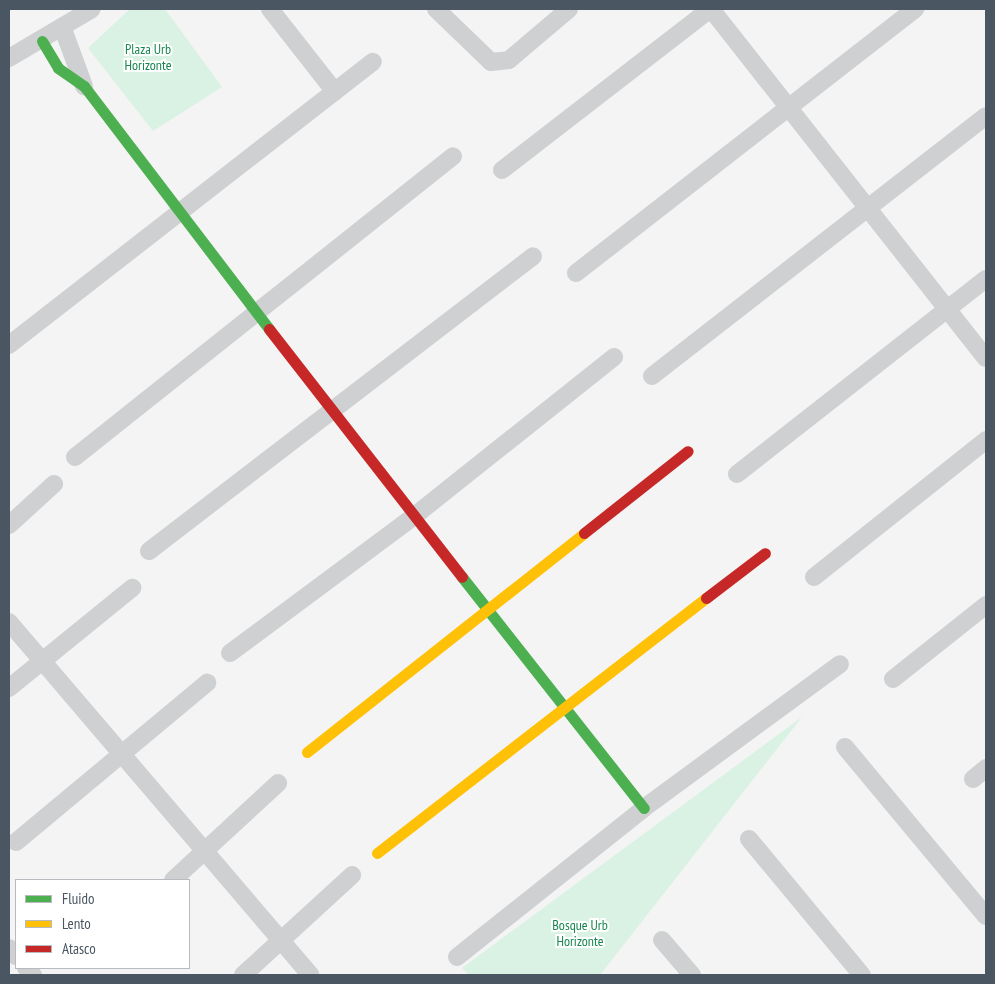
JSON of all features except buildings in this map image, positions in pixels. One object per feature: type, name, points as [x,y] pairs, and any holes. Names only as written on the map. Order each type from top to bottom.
[{"type":"street","points":[[270,9],[335,92]]},
{"type":"street","points":[[436,9],[491,62],[509,60],[569,9]]},
{"type":"street","points":[[502,170],[710,9],[949,308],[986,358]]},
{"type":"street","points":[[576,273],[788,105],[915,9]]},
{"type":"street","points":[[9,58],[63,29],[87,10]]},
{"type":"street","points":[[63,29],[84,86],[485,610],[644,808]]},
{"type":"street","points":[[42,41],[58,68],[84,86]]},
{"type":"street","points":[[9,345],[181,214],[373,62]]},
{"type":"street","points":[[652,376],[986,116]]},
{"type":"street","points":[[75,457],[453,156]]},
{"type":"street","points":[[149,551],[533,256]]},
{"type":"street","points":[[737,474],[986,279]]},
{"type":"street","points":[[230,653],[413,517],[614,357]]},
{"type":"street","points":[[814,578],[986,440]]},
{"type":"street","points":[[307,752],[688,451]]},
{"type":"street","points":[[9,525],[54,484]]},
{"type":"street","points":[[377,853],[765,553]]},
{"type":"street","points":[[9,688],[132,588]]},
{"type":"street","points":[[893,679],[986,605]]},
{"type":"street","points":[[9,622],[310,975]]},
{"type":"street","points":[[457,956],[644,808],[840,664]]},
{"type":"street","points":[[16,842],[207,683]]},
{"type":"street","points":[[845,747],[986,916]]},
{"type":"street","points":[[174,879],[278,783]]},
{"type":"street","points":[[749,839],[862,975]]},
{"type":"street","points":[[243,975],[352,876]]},
{"type":"street","points":[[662,940],[692,975]]},
{"type":"green space","name":"Plaza Urb Horizonte","points":[[130,9],[165,9],[222,87],[153,131],[88,48]]},
{"type":"green space","name":"Bosque Urb Horizonte","points":[[802,717],[600,975],[469,975],[462,968]]},
{"type":"traffic: fast","points":[[42,41],[58,68],[84,86],[269,329]]},
{"type":"traffic: fast","points":[[462,577],[644,808]]},
{"type":"traffic: slow","points":[[307,752],[584,533]]},
{"type":"traffic: slow","points":[[377,853],[706,598]]},
{"type":"traffic: jam","points":[[269,329],[462,577]]},
{"type":"traffic: jam","points":[[584,533],[688,451]]},
{"type":"traffic: jam","points":[[706,598],[765,553]]}]
